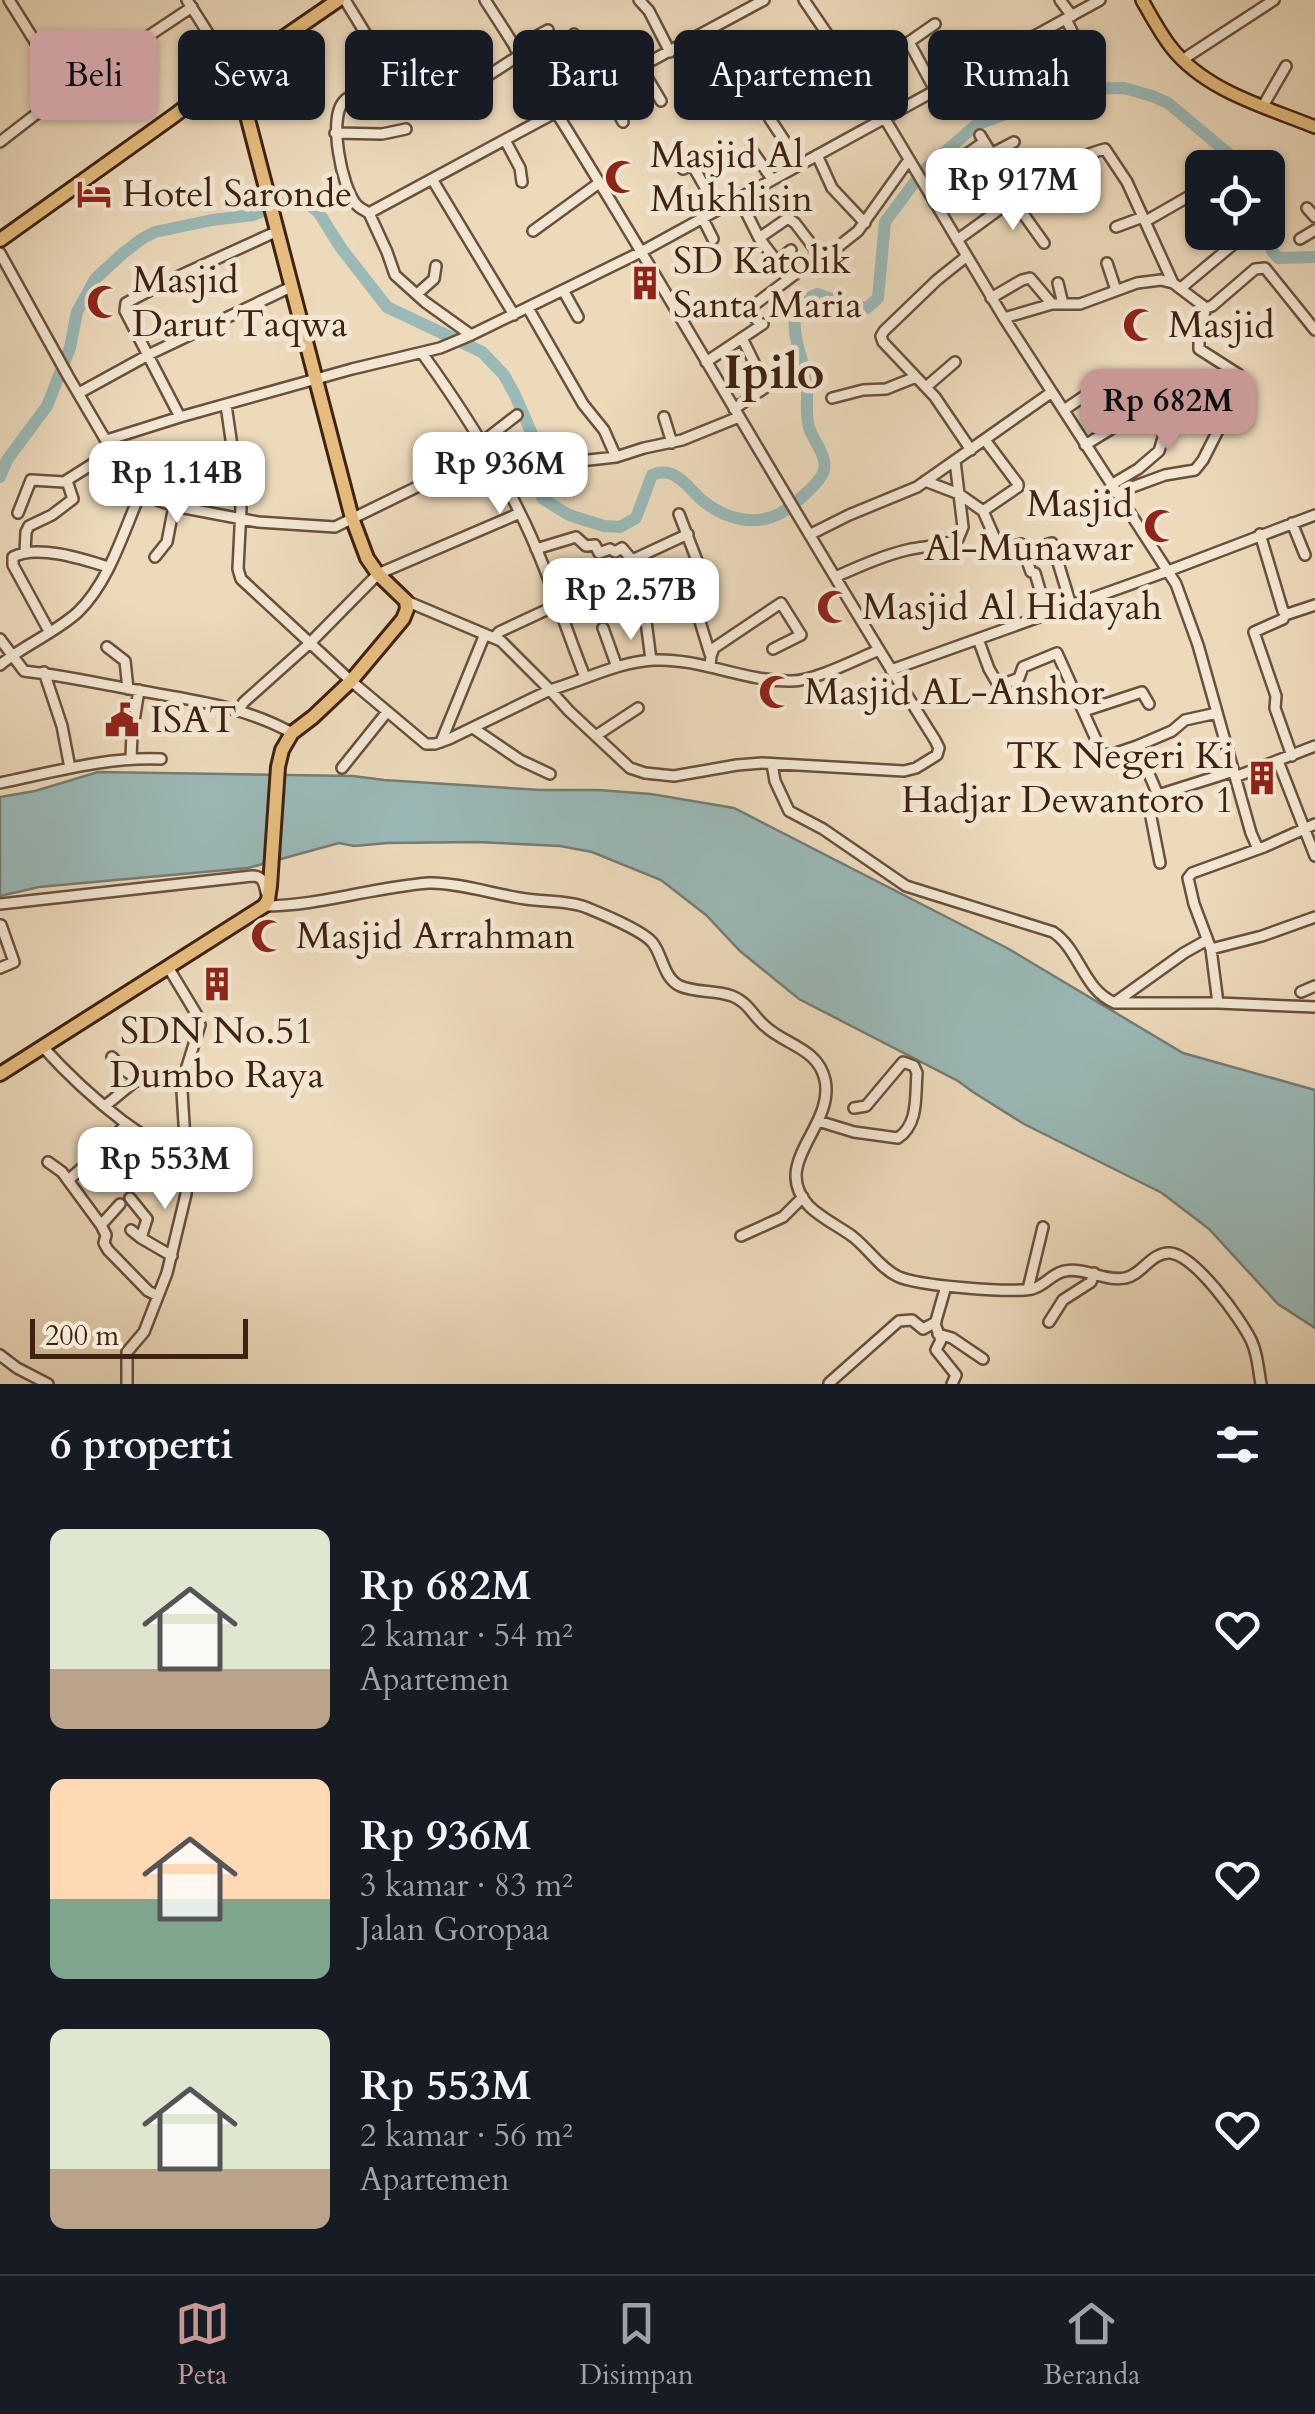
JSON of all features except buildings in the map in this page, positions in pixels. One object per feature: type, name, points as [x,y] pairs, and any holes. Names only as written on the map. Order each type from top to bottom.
[{"type":"highway","points":[[286,30],[325,0]]},
{"type":"highway","points":[[295,30],[341,0]]},
{"type":"highway","points":[[0,240],[178,113]]},
{"type":"highway","points":[[0,1074],[129,994],[268,897],[282,750],[292,733],[351,681],[408,609],[406,601],[378,574],[363,551],[352,518],[273,228],[248,120]]},
{"type":"main road","points":[[1142,0],[1182,60],[1218,86],[1315,127]]},
{"type":"street","points":[[9,0],[30,33]]},
{"type":"street","points":[[341,0],[362,30]]},
{"type":"street","points":[[639,0],[650,12],[670,52]]},
{"type":"street","points":[[654,64],[764,0]]},
{"type":"street","points":[[804,0],[824,30]]},
{"type":"street","points":[[1060,0],[1074,30]]},
{"type":"street","points":[[1047,30],[1100,0]]},
{"type":"street","points":[[1182,60],[1274,0]]},
{"type":"street","points":[[487,3],[513,44]]},
{"type":"street","points":[[152,30],[189,4],[208,30]]},
{"type":"street","points":[[928,76],[908,42],[935,24]]},
{"type":"street","points":[[1263,106],[1286,66]]},
{"type":"street","points":[[654,90],[660,101]]},
{"type":"street","points":[[345,100],[337,114],[336,132],[340,159],[356,206],[368,213],[395,275],[469,336]]},
{"type":"street","points":[[0,142],[30,118]]},
{"type":"street","points":[[368,213],[541,120]]},
{"type":"street","points":[[406,601],[501,640],[630,768],[645,773],[674,776],[744,764],[812,764],[898,771],[911,770],[939,752],[561,120]]},
{"type":"street","points":[[771,120],[800,164]]},
{"type":"street","points":[[107,440],[316,379],[440,348],[641,252],[882,120]]},
{"type":"street","points":[[885,120],[991,298],[1176,584],[1191,621],[1258,849]]},
{"type":"street","points":[[336,132],[382,134],[406,130]]},
{"type":"street","points":[[934,202],[958,161],[982,138],[1044,244]]},
{"type":"street","points":[[505,140],[520,168],[522,182]]},
{"type":"street","points":[[992,154],[1014,142]]},
{"type":"street","points":[[751,149],[772,180]]},
{"type":"street","points":[[957,240],[1066,165],[1105,149],[1119,167],[1177,286]]},
{"type":"street","points":[[817,154],[832,188],[865,223]]},
{"type":"street","points":[[759,238],[784,219],[790,219],[818,253],[829,254],[854,235],[911,165]]},
{"type":"street","points":[[683,169],[693,166],[718,210]]},
{"type":"street","points":[[432,179],[514,315]]},
{"type":"street","points":[[532,230],[598,183]]},
{"type":"street","points":[[738,198],[772,262],[791,250]]},
{"type":"street","points":[[1116,227],[1144,219],[1185,198]]},
{"type":"street","points":[[1307,208],[1315,217]]},
{"type":"street","points":[[702,217],[713,240]]},
{"type":"street","points":[[180,417],[126,312],[126,303],[273,228]]},
{"type":"street","points":[[1300,239],[1315,230]]},
{"type":"street","points":[[1177,286],[1224,250]]},
{"type":"street","points":[[0,253],[56,356],[140,494],[174,506],[241,520],[318,527],[340,525],[425,483],[483,446],[517,415]]},
{"type":"street","points":[[706,362],[762,324],[750,308],[818,253]]},
{"type":"street","points":[[967,256],[881,334],[883,342],[926,388],[971,450]]},
{"type":"street","points":[[1107,264],[1116,290]]},
{"type":"street","points":[[417,294],[434,279],[436,266]]},
{"type":"street","points":[[1004,318],[1058,304],[1080,304],[1116,290],[1162,280],[1206,308],[1262,266],[1315,330]]},
{"type":"street","points":[[991,298],[1030,278],[1058,304]]},
{"type":"street","points":[[1058,282],[1058,304]]},
{"type":"street","points":[[79,394],[150,354],[291,286]]},
{"type":"street","points":[[564,290],[578,317]]},
{"type":"street","points":[[528,308],[583,404],[608,436],[616,457]]},
{"type":"street","points":[[1113,489],[1196,470],[1236,399],[1242,383],[1238,374],[1198,348],[1206,308]]},
{"type":"street","points":[[580,462],[672,443],[708,431],[736,413],[766,387],[742,338]]},
{"type":"street","points":[[422,353],[450,392],[520,513],[586,676]]},
{"type":"street","points":[[926,388],[955,362]]},
{"type":"street","points":[[832,398],[886,389],[916,376]]},
{"type":"street","points":[[1113,489],[1159,451],[1181,380]]},
{"type":"street","points":[[1064,410],[1100,386]]},
{"type":"street","points":[[810,534],[908,491],[1052,392]]},
{"type":"street","points":[[226,406],[240,493],[241,580],[420,741],[441,742],[550,690],[633,662],[710,661],[756,677],[794,681],[879,650]]},
{"type":"street","points":[[664,417],[672,443]]},
{"type":"street","points":[[1086,444],[1116,426],[1117,418]]},
{"type":"street","points":[[983,511],[1018,487],[985,440]]},
{"type":"street","points":[[18,512],[31,480],[67,481],[113,451]]},
{"type":"street","points":[[835,576],[879,558],[958,539],[963,527],[955,460]]},
{"type":"street","points":[[25,552],[29,526],[73,499],[67,481]]},
{"type":"street","points":[[925,481],[959,494],[983,511],[995,542],[1007,548],[1021,544],[1047,614]]},
{"type":"street","points":[[0,664],[83,606],[124,536],[140,494]]},
{"type":"street","points":[[156,557],[167,542],[174,506]]},
{"type":"street","points":[[241,710],[244,702],[378,574],[520,513]]},
{"type":"street","points":[[680,514],[702,571],[690,586],[710,661]]},
{"type":"street","points":[[891,670],[1315,515]]},
{"type":"street","points":[[1292,523],[1305,555]]},
{"type":"street","points":[[536,550],[576,537],[586,546],[595,545],[599,553],[624,549],[632,560],[688,534]]},
{"type":"street","points":[[1260,534],[1286,614]]},
{"type":"street","points":[[1024,551],[1052,542],[1071,605]]},
{"type":"street","points":[[49,631],[12,562],[16,556],[25,552],[71,557],[108,567]]},
{"type":"street","points":[[637,590],[643,598],[651,660]]},
{"type":"street","points":[[710,661],[716,646],[781,603],[801,635],[773,649]]},
{"type":"street","points":[[441,742],[490,636],[556,605]]},
{"type":"street","points":[[1292,756],[1254,632],[1283,620],[1286,614],[1315,605]]},
{"type":"street","points":[[603,628],[617,667]]},
{"type":"street","points":[[0,639],[24,671],[241,710],[292,733]]},
{"type":"street","points":[[978,639],[999,686],[1019,678],[1023,667],[1058,653],[1104,755],[1172,731],[1185,720],[1217,713]]},
{"type":"street","points":[[108,647],[126,661],[133,689],[131,758]]},
{"type":"street","points":[[44,672],[62,726],[70,768]]},
{"type":"street","points":[[1136,678],[1149,704]]},
{"type":"street","points":[[1084,711],[1142,692]]},
{"type":"street","points":[[597,735],[638,708]]},
{"type":"street","points":[[342,768],[387,712]]},
{"type":"street","points":[[473,728],[520,760],[550,774]]},
{"type":"street","points":[[1137,746],[1160,795]]},
{"type":"street","points":[[1160,795],[1278,761],[1315,746]]},
{"type":"street","points":[[0,784],[131,758],[161,759]]},
{"type":"street","points":[[1278,761],[1315,856]]},
{"type":"street","points":[[772,764],[784,806],[792,814],[823,828],[906,886],[1042,927],[1059,936],[1090,984],[1105,999],[1115,1003],[1315,1007]]},
{"type":"street","points":[[1160,795],[1150,812],[1160,863]]},
{"type":"street","points":[[1218,1003],[1209,944],[1189,876],[1315,824]]},
{"type":"street","points":[[0,904],[259,876],[268,897],[298,906],[436,883],[586,908],[650,940],[679,986],[741,1000],[769,1030],[811,1056],[822,1069],[826,1104],[802,1152],[796,1178],[811,1208],[852,1236],[896,1276],[912,1282],[1015,1290],[1041,1286],[1065,1270],[1125,1278],[1159,1255],[1182,1256],[1218,1292],[1243,1326],[1256,1354],[1261,1384]]},
{"type":"street","points":[[1115,1003],[1184,953],[1209,944],[1262,936],[1315,917]]},
{"type":"street","points":[[0,968],[14,962],[1,925]]},
{"type":"street","points":[[127,1384],[127,1352],[144,1332],[158,1296],[186,1194],[182,1092],[200,1026],[197,1014],[168,967]]},
{"type":"street","points":[[1302,992],[1315,986]]},
{"type":"street","points":[[42,1046],[67,1074],[187,1172]]},
{"type":"street","points":[[112,1057],[148,1085]]},
{"type":"street","points":[[818,1122],[898,1138],[906,1133],[914,1118],[914,1066],[903,1062],[866,1106],[854,1108]]},
{"type":"street","points":[[104,1106],[137,1079]]},
{"type":"street","points":[[68,1180],[97,1157],[127,1124]]},
{"type":"street","points":[[48,1162],[68,1180],[101,1225],[108,1250],[148,1291],[158,1296]]},
{"type":"street","points":[[741,1236],[784,1217],[803,1197]]},
{"type":"street","points":[[101,1225],[125,1201],[147,1219],[141,1238]]},
{"type":"street","points":[[1028,1289],[1042,1227]]},
{"type":"street","points":[[132,1230],[172,1256]]},
{"type":"street","points":[[1049,1322],[1062,1300],[1087,1285],[1094,1279],[1094,1273]]},
{"type":"street","points":[[946,1286],[935,1328],[941,1340],[936,1350],[956,1375],[952,1384]]},
{"type":"street","points":[[829,1383],[900,1321],[912,1320],[923,1329],[936,1322]]},
{"type":"street","points":[[938,1334],[952,1338],[983,1360]]},
{"type":"street","points":[[0,1354],[48,1384]]},
{"type":"water","points":[[98,772],[353,776],[651,794],[734,808],[1007,948],[1183,1053],[1315,1090],[1315,1328],[1278,1304],[1209,1229],[1162,1193],[1024,1124],[958,1081],[799,999],[661,880],[592,852],[560,846],[477,842],[354,846],[339,843],[248,868],[39,887],[0,896],[0,797]]},
{"type":"waterway","points":[[0,477],[7,460],[47,406],[70,348],[77,312],[95,279],[122,254],[155,232],[253,215],[299,196],[319,213],[387,307],[482,352],[504,375],[534,439],[536,485],[543,499],[569,515],[620,527],[636,518],[652,475],[668,473],[721,512],[740,519],[761,520],[786,510],[806,494],[824,470],[822,454],[808,422],[807,382],[795,333],[798,310],[817,294],[867,308],[878,298],[885,222],[923,171],[976,125],[1072,89],[1124,88],[1168,103],[1224,150]]},
{"type":"waterway","points":[[1272,250],[1278,258],[1315,257]]},
{"type":"place","name":"Masjid Al Mukhlisin","points":[[622,177]]},
{"type":"place","name":"Hotel Saronde","points":[[94,194]]},
{"type":"place","name":"SD Katolik Santa Maria","points":[[645,283]]},
{"type":"place","name":"Masjid Darut Taqwa","points":[[104,302]]},
{"type":"place","name":"Masjid","points":[[1140,325]]},
{"type":"place","name":"Masjid Al-Munawar","points":[[1161,526]]},
{"type":"place","name":"Masjid Al Hidayah","points":[[834,607]]},
{"type":"place","name":"Masjid AL-Anshor","points":[[776,692]]},
{"type":"place","name":"ISAT","points":[[122,720]]},
{"type":"place","name":"TK Negeri Ki Hadjar Dewantoro 1","points":[[1262,778]]},
{"type":"place","name":"Masjid Arrahman","points":[[268,936]]},
{"type":"place","name":"SDN No.51 Dumbo Raya","points":[[217,984]]},
{"type":"district","name":"Ipilo","points":[[774,372]]}]
